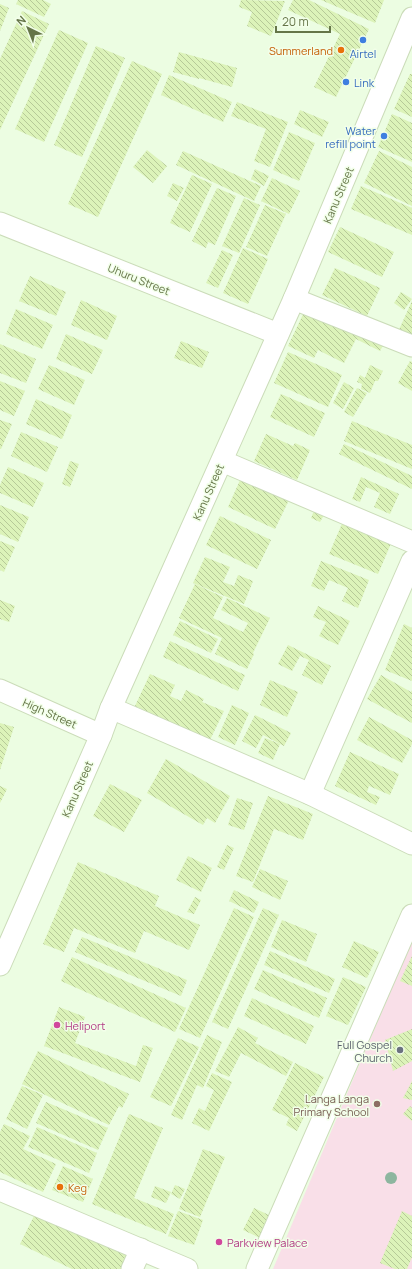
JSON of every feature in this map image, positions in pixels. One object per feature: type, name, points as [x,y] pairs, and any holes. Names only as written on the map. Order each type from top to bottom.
[{"type":"street","name":"Kanu Street","points":[[0,965],[294,298],[412,18]]},
{"type":"street","name":"Uhuru Street","points":[[0,223],[278,334]]},
{"type":"street","points":[[294,298],[412,346]]},
{"type":"street","points":[[222,461],[412,542]]},
{"type":"street","points":[[310,794],[412,561]]},
{"type":"street","name":"High Street","points":[[0,690],[101,736]]},
{"type":"street","points":[[112,708],[310,794],[412,844]]},
{"type":"street","points":[[257,1269],[412,915]]},
{"type":"street","points":[[0,1190],[187,1269]]},
{"type":"street","points":[[132,1269],[141,1249]]},
{"type":"shaded area","name":"Langa Langa Primary School","points":[[412,940],[412,1269],[273,1269]]},
{"type":"building","points":[[18,0],[43,0],[51,4],[44,17],[16,4]]},
{"type":"building","points":[[241,0],[285,1],[271,36],[247,26],[252,12],[239,7]]},
{"type":"building","points":[[293,0],[309,0],[369,29],[336,97],[314,87],[340,34],[288,10]]},
{"type":"building","points":[[321,0],[384,0],[375,23]]},
{"type":"building","points":[[0,4],[9,8],[0,31]]},
{"type":"building","points":[[22,11],[49,24],[0,130],[0,59]]},
{"type":"building","points":[[59,30],[88,43],[44,142],[15,129]]},
{"type":"building","points":[[96,46],[125,58],[82,157],[54,145]]},
{"type":"building","points":[[179,52],[237,68],[232,87],[173,72]]},
{"type":"building","points":[[132,61],[162,74],[98,217],[68,204]]},
{"type":"building","points":[[410,74],[412,74],[412,117],[394,109]]},
{"type":"building","points":[[169,75],[232,102],[223,122],[161,95]]},
{"type":"building","points":[[237,102],[288,122],[270,167],[254,161],[266,129],[231,116]]},
{"type":"building","points":[[300,110],[329,122],[322,137],[294,124]]},
{"type":"building","points":[[392,114],[412,123],[412,162],[378,147]]},
{"type":"building","points":[[289,132],[315,143],[299,181],[273,170]]},
{"type":"building","points":[[147,150],[167,166],[153,183],[133,167]]},
{"type":"building","points":[[183,151],[261,186],[254,201],[176,165]]},
{"type":"building","points":[[379,151],[412,167],[412,206],[364,183]]},
{"type":"building","points":[[255,169],[269,176],[264,186],[251,179]]},
{"type":"building","points":[[192,175],[212,184],[190,232],[170,223]]},
{"type":"building","points":[[272,178],[300,191],[289,214],[261,201]]},
{"type":"building","points":[[173,183],[184,188],[177,201],[167,196]]},
{"type":"building","points":[[361,186],[412,208],[412,235],[351,209]]},
{"type":"building","points":[[217,188],[236,196],[215,245],[208,242],[206,248],[192,241]]},
{"type":"building","points":[[244,198],[260,205],[239,253],[222,246]]},
{"type":"building","points":[[265,205],[286,214],[267,256],[246,247]]},
{"type":"building","points":[[340,227],[394,252],[382,277],[328,252]]},
{"type":"building","points":[[243,248],[268,259],[248,304],[223,293]]},
{"type":"building","points":[[222,250],[233,255],[218,288],[206,283]]},
{"type":"building","points":[[335,268],[380,288],[367,316],[322,295]]},
{"type":"building","points":[[30,276],[66,292],[56,316],[19,301]]},
{"type":"building","points":[[401,292],[412,299],[404,310],[394,303]]},
{"type":"building","points":[[81,300],[117,316],[107,340],[71,325]]},
{"type":"building","points":[[412,301],[412,341],[397,334]]},
{"type":"building","points":[[306,308],[385,342],[380,351],[356,339],[344,363],[318,350],[314,358],[288,346]]},
{"type":"building","points":[[16,309],[53,325],[42,349],[6,334]]},
{"type":"building","points":[[66,334],[103,350],[92,374],[56,359]]},
{"type":"building","points":[[181,341],[209,352],[202,368],[174,358]]},
{"type":"building","points":[[0,344],[36,359],[26,383],[0,373]]},
{"type":"building","points":[[288,352],[342,375],[328,407],[274,383]]},
{"type":"building","points":[[410,361],[412,362],[412,391],[398,383]]},
{"type":"building","points":[[49,365],[85,380],[74,405],[38,389]]},
{"type":"building","points":[[370,365],[383,371],[378,381],[375,381],[370,393],[361,389],[362,384],[357,382],[360,375],[365,378]]},
{"type":"building","points":[[0,381],[25,391],[14,416],[0,410]]},
{"type":"building","points":[[344,382],[354,388],[343,409],[333,403]]},
{"type":"building","points":[[357,388],[367,393],[353,417],[344,412]]},
{"type":"building","points":[[281,394],[325,413],[314,437],[270,417]]},
{"type":"building","points":[[36,399],[72,415],[62,439],[26,424]]},
{"type":"building","points":[[0,420],[12,424],[1,449],[0,449]]},
{"type":"building","points":[[352,421],[412,445],[412,469],[344,441]]},
{"type":"building","points":[[21,432],[58,447],[47,472],[11,456]]},
{"type":"building","points":[[266,434],[293,446],[295,443],[310,450],[297,480],[254,461]]},
{"type":"building","points":[[344,444],[412,476],[412,489],[339,454]]},
{"type":"building","points":[[70,461],[79,464],[70,487],[62,484]]},
{"type":"building","points":[[8,467],[44,483],[33,507],[0,493],[0,485]]},
{"type":"building","points":[[361,477],[399,494],[390,514],[374,507],[380,493],[366,487],[360,502],[352,499]]},
{"type":"building","points":[[241,478],[289,500],[275,529],[228,507]]},
{"type":"building","points":[[0,505],[29,517],[18,542],[0,534]]},
{"type":"building","points":[[314,511],[324,515],[320,522],[311,518]]},
{"type":"building","points":[[220,516],[271,540],[257,569],[206,545]]},
{"type":"building","points":[[344,519],[393,539],[378,574],[329,554]]},
{"type":"building","points":[[0,541],[15,547],[4,572],[0,570]]},
{"type":"building","points":[[205,557],[230,567],[223,582],[234,586],[238,575],[253,581],[244,604],[193,583]]},
{"type":"building","points":[[321,561],[369,580],[358,608],[342,601],[348,588],[329,580],[324,591],[311,586]]},
{"type":"building","points":[[195,584],[223,597],[213,618],[243,632],[248,623],[221,610],[227,598],[270,618],[247,669],[215,654],[222,638],[179,618]]},
{"type":"building","points":[[0,600],[15,606],[9,622],[0,619]]},
{"type":"building","points":[[318,606],[350,621],[338,645],[319,636],[326,622],[313,617]]},
{"type":"building","points":[[180,621],[218,639],[211,653],[173,635]]},
{"type":"building","points":[[404,624],[412,628],[412,681],[385,670]]},
{"type":"building","points":[[170,641],[245,675],[238,691],[163,657]]},
{"type":"building","points":[[288,645],[331,666],[322,685],[302,675],[309,660],[300,656],[292,671],[278,664]]},
{"type":"building","points":[[150,674],[175,685],[170,696],[181,701],[186,690],[204,699],[202,702],[224,711],[210,740],[135,706]]},
{"type":"building","points":[[381,675],[411,692],[412,690],[412,723],[367,699]]},
{"type":"building","points":[[270,680],[298,692],[287,717],[260,705]]},
{"type":"building","points":[[232,705],[249,713],[235,745],[218,737]]},
{"type":"building","points":[[255,715],[291,733],[284,746],[263,735],[256,748],[242,741]]},
{"type":"building","points":[[369,717],[412,740],[412,744],[402,763],[357,740]]},
{"type":"building","points":[[0,723],[14,727],[0,770]]},
{"type":"building","points":[[265,738],[280,744],[273,760],[258,753]]},
{"type":"building","points":[[350,752],[399,774],[390,795],[369,786],[367,792],[380,797],[376,805],[335,786]]},
{"type":"building","points":[[166,759],[230,796],[215,823],[207,818],[203,825],[147,793]]},
{"type":"building","points":[[110,784],[142,800],[124,832],[93,816]]},
{"type":"building","points":[[0,786],[7,789],[0,803]]},
{"type":"building","points":[[268,796],[313,814],[303,840],[274,829],[253,882],[236,876]]},
{"type":"building","points":[[237,798],[253,803],[244,830],[228,825]]},
{"type":"building","points":[[227,845],[234,848],[224,870],[217,867]]},
{"type":"building","points":[[188,856],[212,868],[201,892],[176,880]]},
{"type":"building","points":[[78,862],[159,896],[155,906],[200,925],[189,950],[144,931],[135,953],[74,928],[64,952],[43,944]]},
{"type":"building","points":[[260,869],[288,881],[280,900],[252,887]]},
{"type":"building","points":[[234,890],[259,902],[254,913],[229,901]]},
{"type":"building","points":[[195,897],[201,900],[194,914],[187,912]]},
{"type":"building","points":[[234,908],[254,917],[200,1038],[179,1029]]},
{"type":"building","points":[[263,908],[279,915],[228,1029],[212,1022]]},
{"type":"building","points":[[282,920],[317,934],[306,962],[271,947]]},
{"type":"building","points":[[82,937],[187,980],[181,996],[75,952]]},
{"type":"building","points":[[354,941],[379,952],[367,978],[342,967]]},
{"type":"building","points":[[270,951],[335,979],[329,993],[264,965]]},
{"type":"building","points":[[412,956],[412,986],[400,981]]},
{"type":"building","points":[[72,957],[186,1008],[175,1032],[61,981]]},
{"type":"building","points":[[263,970],[327,998],[319,1018],[254,989]]},
{"type":"building","points":[[343,977],[366,987],[348,1025],[326,1016]]},
{"type":"building","points":[[252,998],[314,1026],[306,1044],[244,1016]]},
{"type":"building","points":[[59,1007],[85,1017],[75,1043],[136,1066],[143,1045],[153,1048],[140,1082],[44,1046]]},
{"type":"building","points":[[238,1027],[258,1038],[255,1043],[293,1062],[286,1076],[241,1053],[229,1077],[215,1071]]},
{"type":"building","name":"Full Gospel Church","points":[[412,1029],[412,1061],[393,1071],[385,1040]]},
{"type":"building","points":[[207,1035],[222,1042],[203,1088],[197,1085],[182,1120],[171,1115]]},
{"type":"building","points":[[178,1038],[199,1047],[171,1106],[150,1097]]},
{"type":"building","points":[[38,1051],[129,1094],[122,1108],[119,1106],[109,1125],[22,1084]]},
{"type":"building","points":[[295,1063],[324,1077],[297,1131],[286,1125],[289,1118],[272,1110]]},
{"type":"building","points":[[212,1073],[232,1082],[209,1131],[192,1123],[199,1108],[205,1111],[214,1090],[206,1086]]},
{"type":"building","name":"Full Gospel Church","points":[[412,1081],[412,1100],[403,1098]]},
{"type":"building","points":[[22,1086],[43,1095],[27,1129],[6,1119]]},
{"type":"building","points":[[46,1102],[108,1128],[98,1150],[36,1123]]},
{"type":"building","points":[[410,1106],[412,1108],[412,1121],[403,1114]]},
{"type":"building","points":[[129,1114],[163,1128],[134,1198],[174,1214],[166,1234],[92,1204]]},
{"type":"building","points":[[4,1124],[30,1136],[23,1149],[56,1164],[43,1192],[0,1172],[0,1132]]},
{"type":"building","points":[[37,1127],[97,1153],[89,1173],[28,1147]]},
{"type":"building","points":[[203,1149],[225,1157],[200,1217],[179,1209]]},
{"type":"building","points":[[63,1166],[93,1179],[83,1202],[52,1190]]},
{"type":"building","points":[[175,1185],[185,1189],[180,1199],[171,1194]]},
{"type":"building","points":[[155,1186],[171,1192],[166,1203],[151,1197]]},
{"type":"building","points":[[254,1208],[271,1216],[260,1238],[243,1230]]},
{"type":"building","points":[[37,1210],[128,1254],[121,1269],[72,1269],[20,1244]]},
{"type":"building","points":[[178,1211],[203,1220],[194,1245],[168,1236]]},
{"type":"building","points":[[402,1211],[412,1216],[412,1257],[407,1269],[395,1269],[380,1263]]},
{"type":"place","name":"Airtel","points":[[363,40]]},
{"type":"place","name":"Summerland","points":[[341,50]]},
{"type":"place","name":"Link","points":[[346,82]]},
{"type":"place","name":"Water refill point","points":[[384,136]]},
{"type":"place","name":"Heliport","points":[[57,1025]]},
{"type":"place","name":"Full Gospel Church","points":[[400,1050]]},
{"type":"place","name":"Langa Langa Primary School","points":[[377,1104]]},
{"type":"place","name":"Keg","points":[[60,1187]]},
{"type":"place","name":"Parkview Palace","points":[[219,1242]]}]
